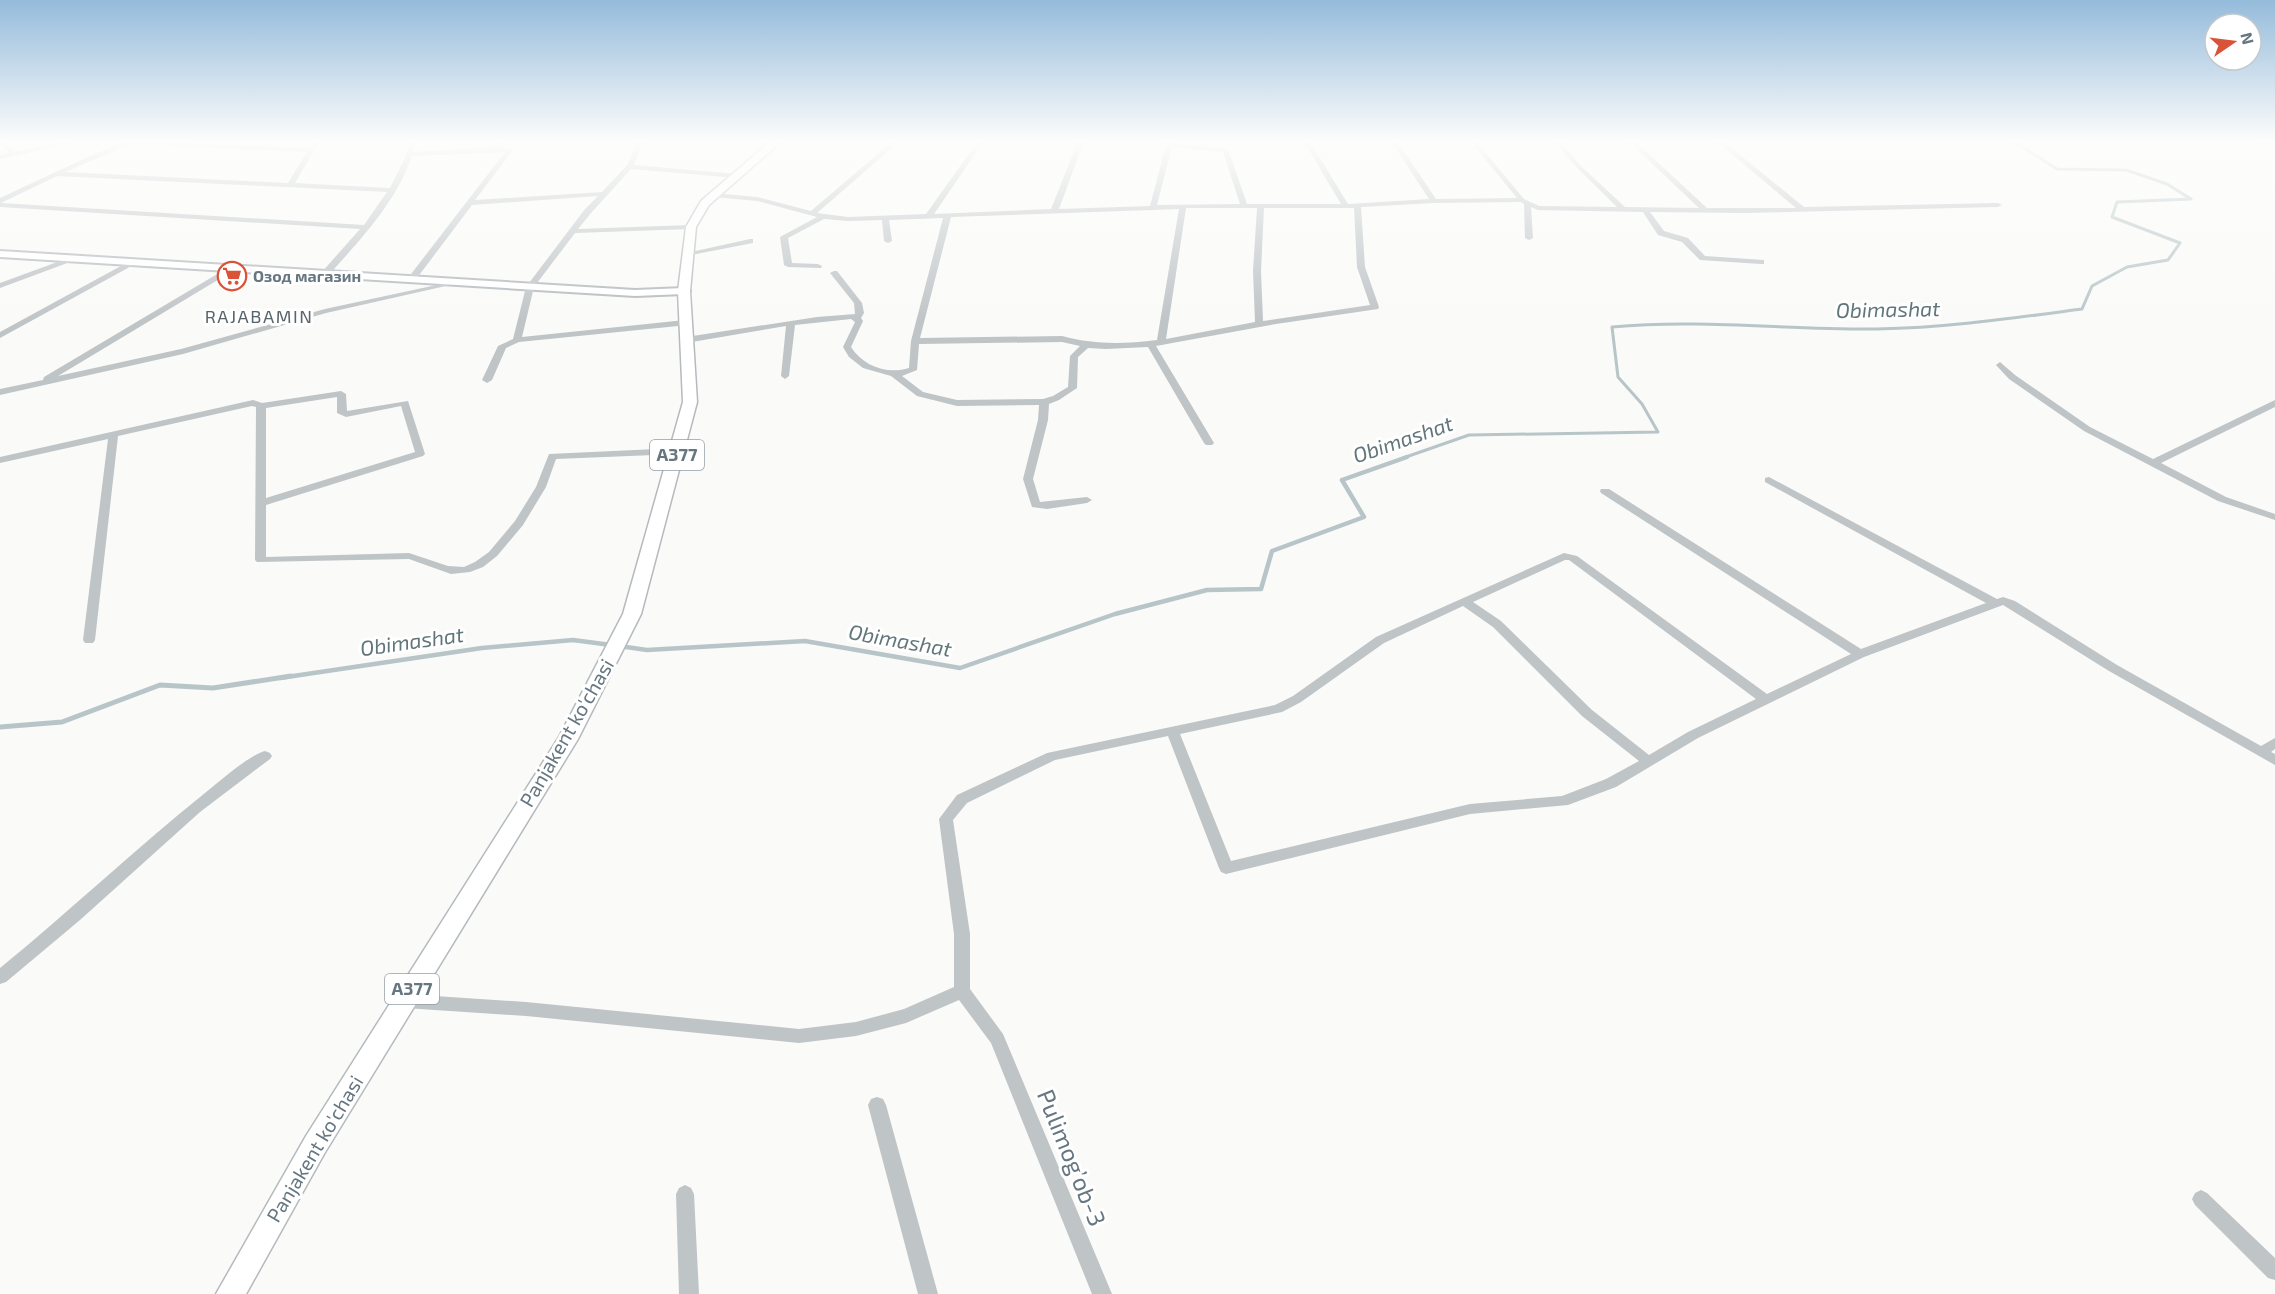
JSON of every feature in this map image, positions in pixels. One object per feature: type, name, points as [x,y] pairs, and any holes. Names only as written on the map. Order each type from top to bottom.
[{"type":"main road","name":"Panjakent ko'chasi","points":[[230,1294],[315,1145],[568,739],[632,614],[690,402],[684,291],[686,254],[692,227],[699,210],[708,201]]},
{"type":"main road","points":[[0,254],[635,293],[684,291]]},
{"type":"street","points":[[324,275],[366,227],[384,201]]},
{"type":"street","points":[[411,280],[469,203],[493,201]]},
{"type":"street","points":[[517,340],[530,287],[597,201]]},
{"type":"street","points":[[767,201],[823,217],[885,219],[948,214],[1244,206],[1357,206],[1428,201]]},
{"type":"street","points":[[813,213],[827,201]]},
{"type":"street","points":[[929,215],[939,201]]},
{"type":"street","points":[[1053,212],[1057,201]]},
{"type":"street","points":[[1153,209],[1155,201]]},
{"type":"street","points":[[1243,201],[1244,206]]},
{"type":"street","points":[[1343,201],[1346,206]]},
{"type":"street","points":[[1469,201],[1524,202],[1538,208],[1706,211],[1998,205]]},
{"type":"street","points":[[1615,201],[1624,210]]},
{"type":"street","points":[[1696,201],[1706,211]]},
{"type":"street","points":[[1793,201],[1802,209]]},
{"type":"street","points":[[1524,202],[1529,238]]},
{"type":"street","points":[[0,203],[366,227]]},
{"type":"street","points":[[1259,324],[1257,271],[1262,206]]},
{"type":"street","points":[[915,341],[1062,339],[1084,347],[1150,343],[1375,307],[1361,267],[1357,206]]},
{"type":"street","points":[[1161,340],[1183,208]]},
{"type":"street","points":[[1645,210],[1661,233],[1684,240],[1703,258],[1761,261]]},
{"type":"street","points":[[687,340],[849,315],[859,321],[851,333],[847,347],[851,356],[879,373],[894,374],[913,370],[915,341],[948,214]]},
{"type":"street","points":[[818,266],[788,265],[784,237],[823,217]]},
{"type":"street","points":[[885,219],[888,241]]},
{"type":"street","points":[[574,231],[692,227]]},
{"type":"street","points":[[686,254],[750,242]]},
{"type":"street","points":[[0,286],[74,259]]},
{"type":"street","points":[[0,335],[133,263]]},
{"type":"street","points":[[38,385],[232,269]]},
{"type":"street","points":[[834,273],[858,303],[860,313],[856,318]]},
{"type":"street","points":[[0,392],[223,341],[325,311],[455,283]]},
{"type":"street","points":[[487,380],[501,346],[517,340],[685,323]]},
{"type":"street","points":[[785,376],[790,323]]},
{"type":"street","points":[[1150,343],[1209,443]]},
{"type":"street","points":[[894,374],[920,394],[957,403],[1044,402],[1072,388],[1074,356],[1084,347]]},
{"type":"street","points":[[2000,365],[2012,377],[2087,429],[2156,462],[2222,499],[2275,517]]},
{"type":"street","points":[[0,460],[249,404],[258,403],[261,406],[341,394],[344,414],[405,403],[421,453],[261,503]]},
{"type":"street","points":[[1044,402],[1043,420],[1028,479],[1036,505],[1047,506],[1087,500]]},
{"type":"street","points":[[2156,462],[2275,403]]},
{"type":"street","points":[[261,406],[261,560],[409,556],[423,558],[440,569],[465,570],[488,560],[531,507],[552,456],[678,451]]},
{"type":"street","points":[[89,640],[114,434]]},
{"type":"street","points":[[1769,480],[1995,603]]},
{"type":"street","points":[[1605,491],[1860,654]]},
{"type":"street","points":[[2258,513],[2275,506]]},
{"type":"street","points":[[405,1000],[799,1036],[856,1029],[906,1016],[962,991],[962,934],[946,819],[962,799],[1052,756],[1278,709],[1297,699],[1380,640],[1564,556],[1573,558],[1765,699]]},
{"type":"street","points":[[1464,601],[1497,624],[1587,713],[1648,761]]},
{"type":"street","points":[[1172,731],[1226,868],[1470,809],[1563,801],[1611,783],[1765,699],[1860,654],[1995,603],[2011,603],[2113,668],[2275,760]]},
{"type":"street","points":[[2261,752],[2275,743]]},
{"type":"street","points":[[0,977],[82,908],[165,833],[237,774],[265,756]]},
{"type":"street","name":"Pulimog’ob-3","points":[[962,991],[997,1040],[1102,1294]]},
{"type":"street","points":[[877,1105],[928,1294]]},
{"type":"street","points":[[686,1194],[689,1294]]},
{"type":"street","points":[[2201,1199],[2275,1271]]},
{"type":"waterway","name":"Obimashat","points":[[1403,458],[1469,435],[1658,432],[1642,404],[1618,377],[1612,327],[1711,324],[1877,329],[1929,327],[2082,309],[2092,286],[2127,267],[2168,260],[2180,243],[2112,217],[2117,202],[2132,201]]},
{"type":"waterway","name":"Obimashat","points":[[619,646],[647,650],[805,641],[960,668],[1115,614],[1207,590],[1261,589],[1272,551],[1364,517],[1342,480],[1407,457]]},
{"type":"waterway","name":"Obimashat","points":[[280,678],[482,648],[573,640],[611,645]]},
{"type":"waterway","name":"Obimashat","points":[[0,727],[62,722],[160,685],[213,688],[291,676]]},
{"type":"place","name":"Озод магазин","points":[[232,276]]},
{"type":"district","name":"RAJABAMIN","points":[[259,317]]}]
